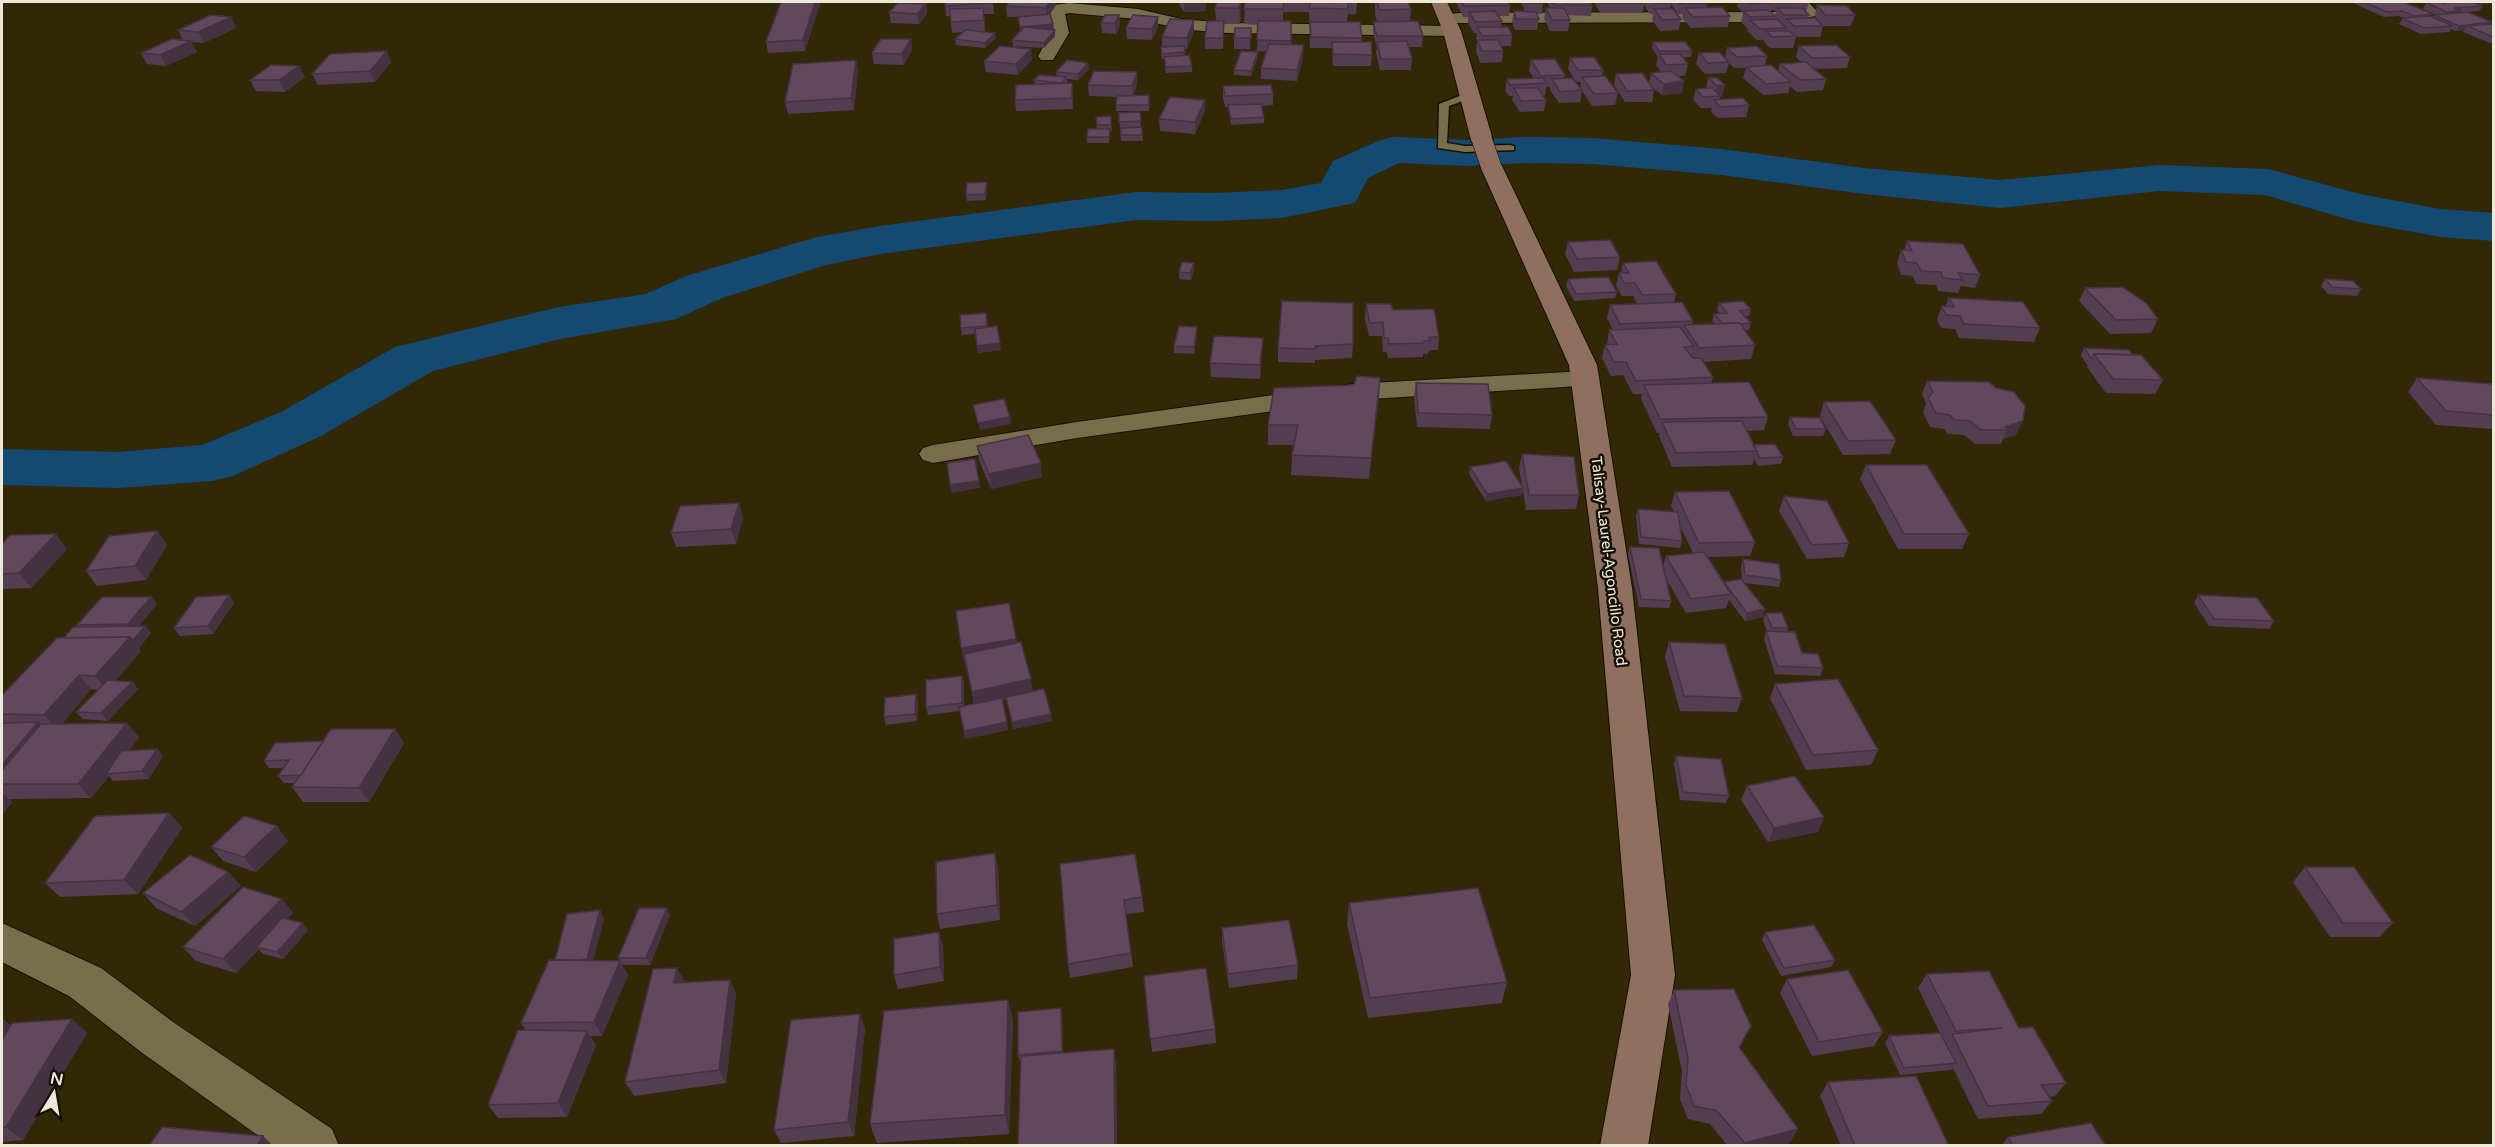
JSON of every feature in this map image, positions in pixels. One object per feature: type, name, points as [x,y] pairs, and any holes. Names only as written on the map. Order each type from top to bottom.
[{"type":"main road","name":"Talisay-Laurel-Agoncillo Road","points":[[1446,17],[1470,95],[1583,365],[1615,588],[1653,975],[1624,1146]]},
{"type":"street","points":[[1047,56],[1060,33],[1056,13],[1059,9],[1070,8],[1138,14],[1181,24],[1226,28],[1446,17],[1780,17],[1810,12],[1799,2]]},
{"type":"street","points":[[933,454],[1077,430],[1354,392],[1585,379]]},
{"type":"street","points":[[2,942],[85,982],[157,1037],[315,1146]]},
{"type":"lane","points":[[1470,95],[1444,104],[1442,146],[1494,151]]},
{"type":"building","points":[[781,2],[815,2],[803,40],[766,42]]},
{"type":"building","points":[[945,2],[993,2],[993,3],[945,6]]},
{"type":"building","points":[[1009,2],[1050,2],[1046,8],[1006,6]]},
{"type":"building","points":[[1217,2],[1241,2],[1239,8],[1215,8]]},
{"type":"building","points":[[1245,2],[1284,2],[1283,9],[1244,9]]},
{"type":"building","points":[[1311,2],[1348,2],[1348,9],[1309,8]]},
{"type":"building","points":[[1377,2],[1408,2],[1411,9],[1379,10]]},
{"type":"building","points":[[1462,2],[1508,2],[1510,5],[1464,6]]},
{"type":"building","points":[[1553,2],[1591,2],[1592,5],[1554,5]]},
{"type":"building","points":[[1644,2],[1645,3],[1602,3]]},
{"type":"building","points":[[1678,2],[1706,2],[1707,4],[1680,4]]},
{"type":"building","points":[[1745,2],[1772,2],[1774,3],[1747,4]]},
{"type":"building","points":[[2364,2],[2403,2],[2433,14],[2414,16],[2402,11],[2387,12]]},
{"type":"building","points":[[2473,2],[2483,6],[2454,8],[2461,10],[2447,12],[2426,3]]},
{"type":"building","points":[[898,3],[926,4],[917,14],[889,12]]},
{"type":"building","points":[[1817,5],[1847,6],[1855,15],[1825,15]]},
{"type":"building","points":[[1722,7],[1730,16],[1693,17],[1685,8]]},
{"type":"building","points":[[983,8],[984,20],[951,22],[950,9]]},
{"type":"building","points":[[1546,8],[1564,8],[1570,20],[1552,20]]},
{"type":"building","points":[[1777,8],[1802,8],[1809,15],[1784,15]]},
{"type":"building","points":[[1654,9],[1673,9],[1681,19],[1662,20]]},
{"type":"building","points":[[1768,10],[1775,16],[1750,17],[1743,11]]},
{"type":"building","points":[[1495,11],[1502,21],[1475,22],[1469,12]]},
{"type":"building","points":[[1514,11],[1536,12],[1539,19],[1516,19]]},
{"type":"building","points":[[2467,12],[2492,22],[2459,26],[2434,15]]},
{"type":"building","points":[[1050,14],[1053,24],[1020,27],[1018,17]]},
{"type":"building","points":[[211,15],[231,17],[198,32],[178,30]]},
{"type":"building","points":[[1105,15],[1119,15],[1115,23],[1101,23]]},
{"type":"building","points":[[1133,15],[1158,17],[1152,29],[1126,28]]},
{"type":"building","points":[[2430,16],[2453,26],[2424,28],[2402,18]]},
{"type":"building","points":[[1815,18],[1823,26],[1794,26],[1787,19]]},
{"type":"building","points":[[1170,19],[1194,20],[1187,38],[1162,37]]},
{"type":"building","points":[[1777,19],[1786,28],[1760,29],[1750,20]]},
{"type":"building","points":[[1207,21],[1224,21],[1223,38],[1205,38]]},
{"type":"building","points":[[1258,21],[1291,21],[1291,41],[1257,40]]},
{"type":"building","points":[[1418,21],[1423,36],[1377,36],[1373,22]]},
{"type":"building","points":[[1310,22],[1360,22],[1362,38],[1311,37]]},
{"type":"building","points":[[2493,25],[2493,37],[2467,26]]},
{"type":"building","points":[[1024,27],[1055,30],[1044,43],[1012,40]]},
{"type":"building","points":[[1477,27],[1508,27],[1512,35],[1482,36]]},
{"type":"building","points":[[1235,28],[1251,28],[1251,38],[1234,38]]},
{"type":"building","points":[[966,30],[995,33],[985,43],[955,39]]},
{"type":"building","points":[[1766,31],[1789,31],[1796,36],[1772,37]]},
{"type":"building","points":[[172,39],[191,41],[160,55],[141,53]]},
{"type":"building","points":[[881,39],[911,39],[902,54],[872,53]]},
{"type":"building","points":[[1477,40],[1498,40],[1503,51],[1482,51]]},
{"type":"building","points":[[1407,41],[1412,59],[1381,59],[1377,42]]},
{"type":"building","points":[[1332,42],[1371,42],[1372,55],[1333,54]]},
{"type":"building","points":[[1653,42],[1685,42],[1692,51],[1659,51]]},
{"type":"building","points":[[1269,44],[1304,45],[1297,70],[1261,68]]},
{"type":"building","points":[[1836,45],[1850,57],[1812,58],[1799,46]]},
{"type":"building","points":[[1000,46],[1031,49],[1016,64],[984,61]]},
{"type":"building","points":[[1184,46],[1185,52],[1162,54],[1161,47]]},
{"type":"building","points":[[1757,46],[1767,56],[1737,57],[1727,48]]},
{"type":"building","points":[[387,51],[370,71],[312,74],[330,54]]},
{"type":"building","points":[[1241,51],[1258,52],[1251,71],[1234,70]]},
{"type":"building","points":[[1719,52],[1729,62],[1708,63],[1699,53]]},
{"type":"building","points":[[1659,54],[1680,54],[1688,64],[1666,65]]},
{"type":"building","points":[[1189,55],[1192,66],[1166,67],[1164,57]]},
{"type":"building","points":[[1594,57],[1603,70],[1578,70],[1570,58]]},
{"type":"building","points":[[1555,59],[1565,75],[1541,76],[1531,60]]},
{"type":"building","points":[[856,60],[851,98],[785,102],[793,64]]},
{"type":"building","points":[[1067,60],[1088,63],[1078,74],[1056,72]]},
{"type":"building","points":[[1806,62],[1826,79],[1800,80],[1780,64]]},
{"type":"building","points":[[271,65],[299,66],[279,80],[250,80]]},
{"type":"building","points":[[1771,65],[1791,82],[1766,84],[1746,67]]},
{"type":"building","points":[[1094,71],[1137,72],[1132,86],[1088,85]]},
{"type":"building","points":[[1671,71],[1684,81],[1664,84],[1651,73]]},
{"type":"building","points":[[1642,73],[1654,90],[1627,91],[1616,74]]},
{"type":"building","points":[[1039,75],[1066,77],[1062,83],[1034,80]]},
{"type":"building","points":[[1605,76],[1618,93],[1594,94],[1582,77]]},
{"type":"building","points":[[1543,78],[1547,83],[1510,85],[1507,79]]},
{"type":"building","points":[[1572,78],[1582,90],[1560,92],[1552,79]]},
{"type":"building","points":[[1708,78],[1717,78],[1725,85],[1717,86]]},
{"type":"building","points":[[1072,83],[1072,98],[1015,100],[1016,85]]},
{"type":"building","points":[[1271,85],[1273,94],[1225,96],[1223,86]]},
{"type":"building","points":[[1514,88],[1538,88],[1546,100],[1521,101]]},
{"type":"building","points":[[1712,88],[1720,96],[1703,97],[1696,89]]},
{"type":"building","points":[[1149,95],[1149,105],[1116,105],[1117,96]]},
{"type":"building","points":[[1170,97],[1205,100],[1195,122],[1159,119]]},
{"type":"building","points":[[1743,98],[1749,105],[1720,107],[1714,100]]},
{"type":"building","points":[[1261,104],[1264,117],[1231,119],[1228,105]]},
{"type":"building","points":[[1140,112],[1141,121],[1119,122],[1119,113]]},
{"type":"building","points":[[1111,116],[1111,125],[1097,125],[1096,117]]},
{"type":"building","points":[[1142,127],[1142,135],[1121,135],[1121,128]]},
{"type":"building","points":[[1088,129],[1110,129],[1109,137],[1087,137]]},
{"type":"building","points":[[987,182],[985,194],[966,195],[967,183]]},
{"type":"building","points":[[1610,240],[1620,257],[1577,259],[1568,242]]},
{"type":"building","points":[[1907,241],[1963,244],[1980,275],[1958,273],[1963,280],[1943,278],[1941,272],[1921,271],[1917,263],[1906,262],[1901,250],[1912,251]]},
{"type":"building","points":[[1656,261],[1676,294],[1642,295],[1635,283],[1624,283],[1619,273],[1629,273],[1623,263]]},
{"type":"building","points":[[1182,262],[1194,263],[1190,273],[1179,272]]},
{"type":"building","points":[[1608,277],[1617,292],[1576,294],[1568,279]]},
{"type":"building","points":[[2325,279],[2353,281],[2361,289],[2332,287]]},
{"type":"building","points":[[2122,287],[2146,303],[2158,319],[2116,320],[2085,288]]},
{"type":"building","points":[[1949,298],[2023,302],[2040,328],[1964,324],[1960,316],[1947,315],[1943,310],[1942,306],[1954,307]]},
{"type":"building","points":[[1282,301],[1353,303],[1353,344],[1315,346],[1316,349],[1278,348]]},
{"type":"building","points":[[1743,301],[1751,309],[1740,311],[1751,323],[1722,323],[1714,314],[1727,313],[1719,303]]},
{"type":"building","points":[[1682,302],[1693,321],[1620,324],[1610,305]]},
{"type":"building","points":[[1366,304],[1391,304],[1393,310],[1434,309],[1439,337],[1429,337],[1430,341],[1424,341],[1424,343],[1389,344],[1388,338],[1384,338],[1383,322],[1370,323]]},
{"type":"building","points":[[986,313],[987,326],[961,328],[960,315]]},
{"type":"building","points":[[1740,323],[1755,345],[1699,348],[1684,325]]},
{"type":"building","points":[[997,326],[1000,343],[977,346],[975,329]]},
{"type":"building","points":[[1179,326],[1197,327],[1194,347],[1174,346]]},
{"type":"building","points":[[1680,327],[1694,346],[1684,347],[1693,358],[1701,358],[1713,377],[1636,381],[1626,362],[1614,362],[1605,345],[1617,344],[1609,330]]},
{"type":"building","points":[[1214,336],[1263,338],[1260,365],[1210,363]]},
{"type":"building","points":[[2084,348],[2129,350],[2133,355],[2094,354],[2091,358]]},
{"type":"building","points":[[2094,354],[2141,355],[2163,380],[2113,379]]},
{"type":"building","points":[[1357,376],[1380,378],[1371,458],[1292,455],[1298,425],[1268,425],[1274,388],[1354,385]]},
{"type":"building","points":[[2417,378],[2493,384],[2493,415],[2446,411]]},
{"type":"building","points":[[1927,381],[1989,382],[1996,388],[2014,392],[2025,406],[2023,421],[2005,427],[2007,430],[1981,430],[1970,421],[1954,420],[1950,415],[1936,413],[1928,398],[1933,392]]},
{"type":"building","points":[[1749,382],[1768,417],[1660,419],[1644,385]]},
{"type":"building","points":[[1416,383],[1488,384],[1492,415],[1418,413]]},
{"type":"building","points":[[1004,399],[1010,417],[978,423],[973,405]]},
{"type":"building","points":[[1870,401],[1896,440],[1848,441],[1824,402]]},
{"type":"building","points":[[1790,417],[1820,418],[1826,429],[1796,429]]},
{"type":"building","points":[[1742,421],[1757,451],[1676,453],[1662,422]]},
{"type":"building","points":[[1028,435],[1041,463],[989,474],[977,446]]},
{"type":"building","points":[[1775,444],[1783,457],[1760,458],[1753,445]]},
{"type":"building","points":[[1522,454],[1574,457],[1579,495],[1529,495]]},
{"type":"building","points":[[975,459],[979,481],[950,485],[947,463]]},
{"type":"building","points":[[1506,461],[1523,488],[1487,494],[1470,467]]},
{"type":"building","points":[[1866,465],[1927,465],[1969,534],[1904,534]]},
{"type":"building","points":[[1729,491],[1755,542],[1699,543],[1675,492]]},
{"type":"building","points":[[1784,496],[1827,501],[1849,543],[1812,545]]},
{"type":"building","points":[[739,503],[731,529],[671,533],[680,506]]},
{"type":"building","points":[[1638,509],[1678,512],[1682,541],[1641,537]]},
{"type":"building","points":[[157,531],[135,566],[86,571],[109,536]]},
{"type":"building","points":[[56,534],[19,573],[2,574],[2,544],[10,535]]},
{"type":"building","points":[[1630,547],[1659,548],[1671,601],[1641,599]]},
{"type":"building","points":[[1704,552],[1731,594],[1691,599],[1666,556]]},
{"type":"building","points":[[1743,559],[1779,564],[1781,580],[1745,575]]},
{"type":"building","points":[[1741,579],[1765,609],[1747,613],[1724,582]]},
{"type":"building","points":[[229,595],[208,626],[174,628],[196,597]]},
{"type":"building","points":[[2198,595],[2257,598],[2274,621],[2214,619]]},
{"type":"building","points":[[102,597],[151,597],[128,624],[77,625]]},
{"type":"building","points":[[1009,603],[1016,639],[961,648],[956,611]]},
{"type":"building","points":[[1766,613],[1782,613],[1788,628],[1772,628]]},
{"type":"building","points":[[145,626],[133,640],[130,637],[64,638],[73,627]]},
{"type":"building","points":[[1766,631],[1795,632],[1802,653],[1818,654],[1823,668],[1777,666]]},
{"type":"building","points":[[130,637],[95,676],[79,675],[44,715],[2,714],[2,695],[57,638]]},
{"type":"building","points":[[1021,642],[1031,679],[972,692],[964,654]]},
{"type":"building","points":[[1669,642],[1725,644],[1742,698],[1684,696]]},
{"type":"building","points":[[962,676],[962,703],[926,707],[926,680]]},
{"type":"building","points":[[1838,679],[1878,750],[1813,755],[1775,684]]},
{"type":"building","points":[[108,680],[132,682],[101,713],[76,712]]},
{"type":"building","points":[[1044,689],[1051,714],[1012,722],[1006,697]]},
{"type":"building","points":[[916,694],[915,714],[884,717],[885,698]]},
{"type":"building","points":[[1002,698],[1007,722],[964,731],[959,707]]},
{"type":"building","points":[[38,722],[2,765],[2,723]]},
{"type":"building","points":[[127,723],[78,784],[2,784],[2,770],[41,724]]},
{"type":"building","points":[[331,729],[395,729],[359,788],[292,787]]},
{"type":"building","points":[[323,741],[301,775],[278,776],[289,760],[264,761],[275,743]]},
{"type":"building","points":[[157,749],[142,771],[106,774],[121,751]]},
{"type":"building","points":[[1676,756],[1721,759],[1729,796],[1683,792]]},
{"type":"building","points":[[1795,776],[1824,817],[1774,828],[1747,786]]},
{"type":"building","points":[[169,813],[124,880],[45,883],[95,816]]},
{"type":"building","points":[[244,816],[277,826],[244,857],[211,847]]},
{"type":"building","points":[[995,853],[997,905],[937,914],[936,862]]},
{"type":"building","points":[[1135,854],[1142,897],[1124,900],[1131,953],[1068,964],[1060,864]]},
{"type":"building","points":[[190,855],[228,872],[181,912],[143,893]]},
{"type":"building","points":[[2305,867],[2354,867],[2393,923],[2343,923]]},
{"type":"building","points":[[243,887],[282,899],[223,959],[183,947]]},
{"type":"building","points":[[1478,888],[1507,982],[1370,998],[1349,903]]},
{"type":"building","points":[[639,908],[667,908],[646,958],[618,958]]},
{"type":"building","points":[[600,910],[587,959],[555,960],[567,914]]},
{"type":"building","points":[[282,918],[303,923],[277,952],[256,947]]},
{"type":"building","points":[[1289,920],[1298,965],[1228,974],[1222,928]]},
{"type":"building","points":[[1814,925],[1835,960],[1784,968],[1765,932]]},
{"type":"building","points":[[939,932],[940,967],[894,975],[894,939]]},
{"type":"building","points":[[549,960],[620,961],[594,1022],[521,1023]]},
{"type":"building","points":[[677,968],[674,983],[730,980],[719,1070],[625,1082],[653,969]]},
{"type":"building","points":[[1206,968],[1215,1029],[1150,1039],[1144,976]]},
{"type":"building","points":[[1848,970],[1883,1032],[1819,1042],[1787,979]]},
{"type":"building","points":[[1989,971],[2019,1028],[2033,1027],[2066,1083],[2041,1085],[2052,1101],[1988,1106],[1952,1034],[2003,1028],[1956,1031],[1927,974]]},
{"type":"building","points":[[1734,989],[1751,1026],[1739,1047],[1798,1129],[1745,1143],[1717,1111],[1694,1106],[1686,1085],[1688,1058],[1674,990]]},
{"type":"building","points":[[1008,1000],[1005,1115],[870,1124],[884,1011]]},
{"type":"building","points":[[1061,1008],[1062,1051],[1018,1055],[1018,1012]]},
{"type":"building","points":[[860,1014],[848,1122],[774,1130],[791,1020]]},
{"type":"building","points":[[72,1019],[6,1127],[2,1127],[2,1040],[12,1023]]},
{"type":"building","points":[[518,1030],[587,1031],[558,1103],[488,1105]]},
{"type":"building","points":[[1940,1033],[1956,1063],[1904,1068],[1889,1036]]},
{"type":"building","points":[[1114,1049],[1115,1146],[1018,1146],[1021,1056]]},
{"type":"building","points":[[1916,1076],[1949,1146],[1855,1146],[1828,1082]]},
{"type":"building","points":[[2091,1123],[2106,1146],[2013,1146],[2008,1137]]},
{"type":"building","points":[[162,1127],[263,1136],[257,1146],[149,1146]]},
{"type":"waterway","points":[[2,467],[118,470],[212,463],[301,424],[414,359],[559,323],[658,308],[704,287],[817,252],[880,240],[1136,206],[1214,207],[1282,204],[1339,193],[1349,170],[1393,150],[1468,153],[1528,150],[1593,151],[1721,162],[1864,181],[2000,194],[2160,178],[2268,182],[2354,207],[2441,223],[2494,227]]}]
